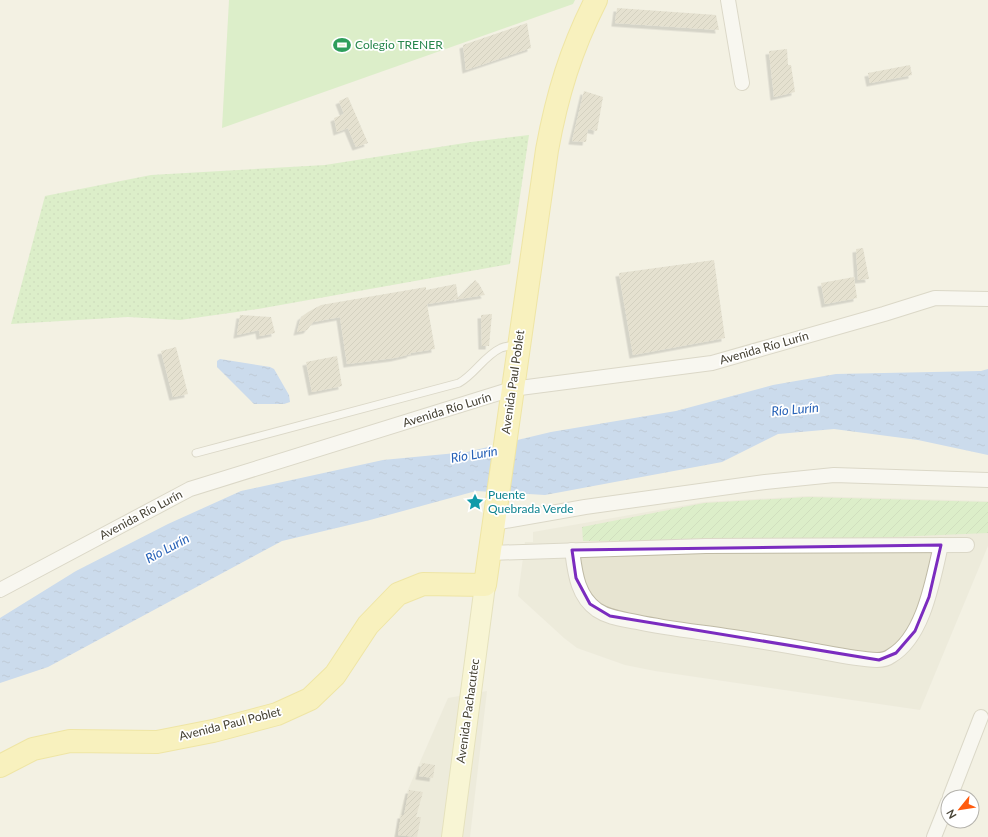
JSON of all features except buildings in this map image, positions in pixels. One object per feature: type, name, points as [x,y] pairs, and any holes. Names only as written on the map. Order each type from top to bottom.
[{"type":"main road","name":"Avenida Paul Poblet","points":[[0,766],[33,749],[70,741],[158,742],[213,731],[277,714],[310,699],[330,680],[335,675],[368,625],[398,594],[423,584],[485,585],[553,114],[574,48],[596,0]]},
{"type":"main road","name":"Avenida Pachacutec","points":[[452,837],[485,585]]},
{"type":"street","points":[[728,0],[742,83]]},
{"type":"street","name":"Avenida Río Lurín","points":[[0,590],[190,490],[511,397],[712,362],[884,314],[935,298],[988,299]]},
{"type":"street","points":[[495,516],[585,507],[765,482],[834,475],[988,480]]},
{"type":"street","points":[[572,550],[576,578],[581,592],[596,609],[610,616],[657,626],[851,658],[879,660],[890,657],[896,653],[915,631],[929,597],[941,545]]},
{"type":"street","points":[[490,553],[706,546],[967,545]]},
{"type":"street","points":[[953,789],[981,717]]},
{"type":"street","points":[[934,837],[940,822]]},
{"type":"lane","points":[[196,453],[459,383],[466,379],[490,355],[501,348],[519,344]]},
{"type":"highlighted area","points":[[941,545],[929,597],[915,631],[896,653],[879,660],[610,616],[590,604],[576,578],[572,550]]},
{"type":"shaded area","points":[[808,496],[988,501],[988,546],[920,710],[655,671],[625,665],[577,648],[518,596],[525,542],[533,542],[533,532],[704,502]]},
{"type":"shaded area","points":[[487,691],[470,837],[394,837],[403,801],[448,698]]},
{"type":"green space","name":"Colegio TRENER","points":[[229,0],[575,0],[573,4],[222,128]]},
{"type":"green space","points":[[529,135],[510,264],[258,309],[180,320],[128,317],[11,324],[45,196],[151,175],[325,165],[471,142]]},
{"type":"green space","points":[[808,497],[988,502],[988,533],[825,540],[583,541],[582,527],[704,503]]},
{"type":"water","points":[[220,359],[270,367],[274,369],[289,395],[290,402],[284,404],[254,404],[217,367],[217,361]]},
{"type":"water","name":"Río Lurín","points":[[988,369],[988,455],[918,440],[834,429],[778,434],[722,462],[545,495],[476,491],[370,520],[282,541],[48,667],[0,683],[0,618],[76,571],[168,524],[241,491],[383,460],[467,452],[551,432],[676,411],[773,385],[836,374],[981,371]]},
{"type":"place","name":"Colegio TRENER","points":[[342,45]]},
{"type":"place","name":"Puente Quebrada Verde","points":[[475,502]]}]
